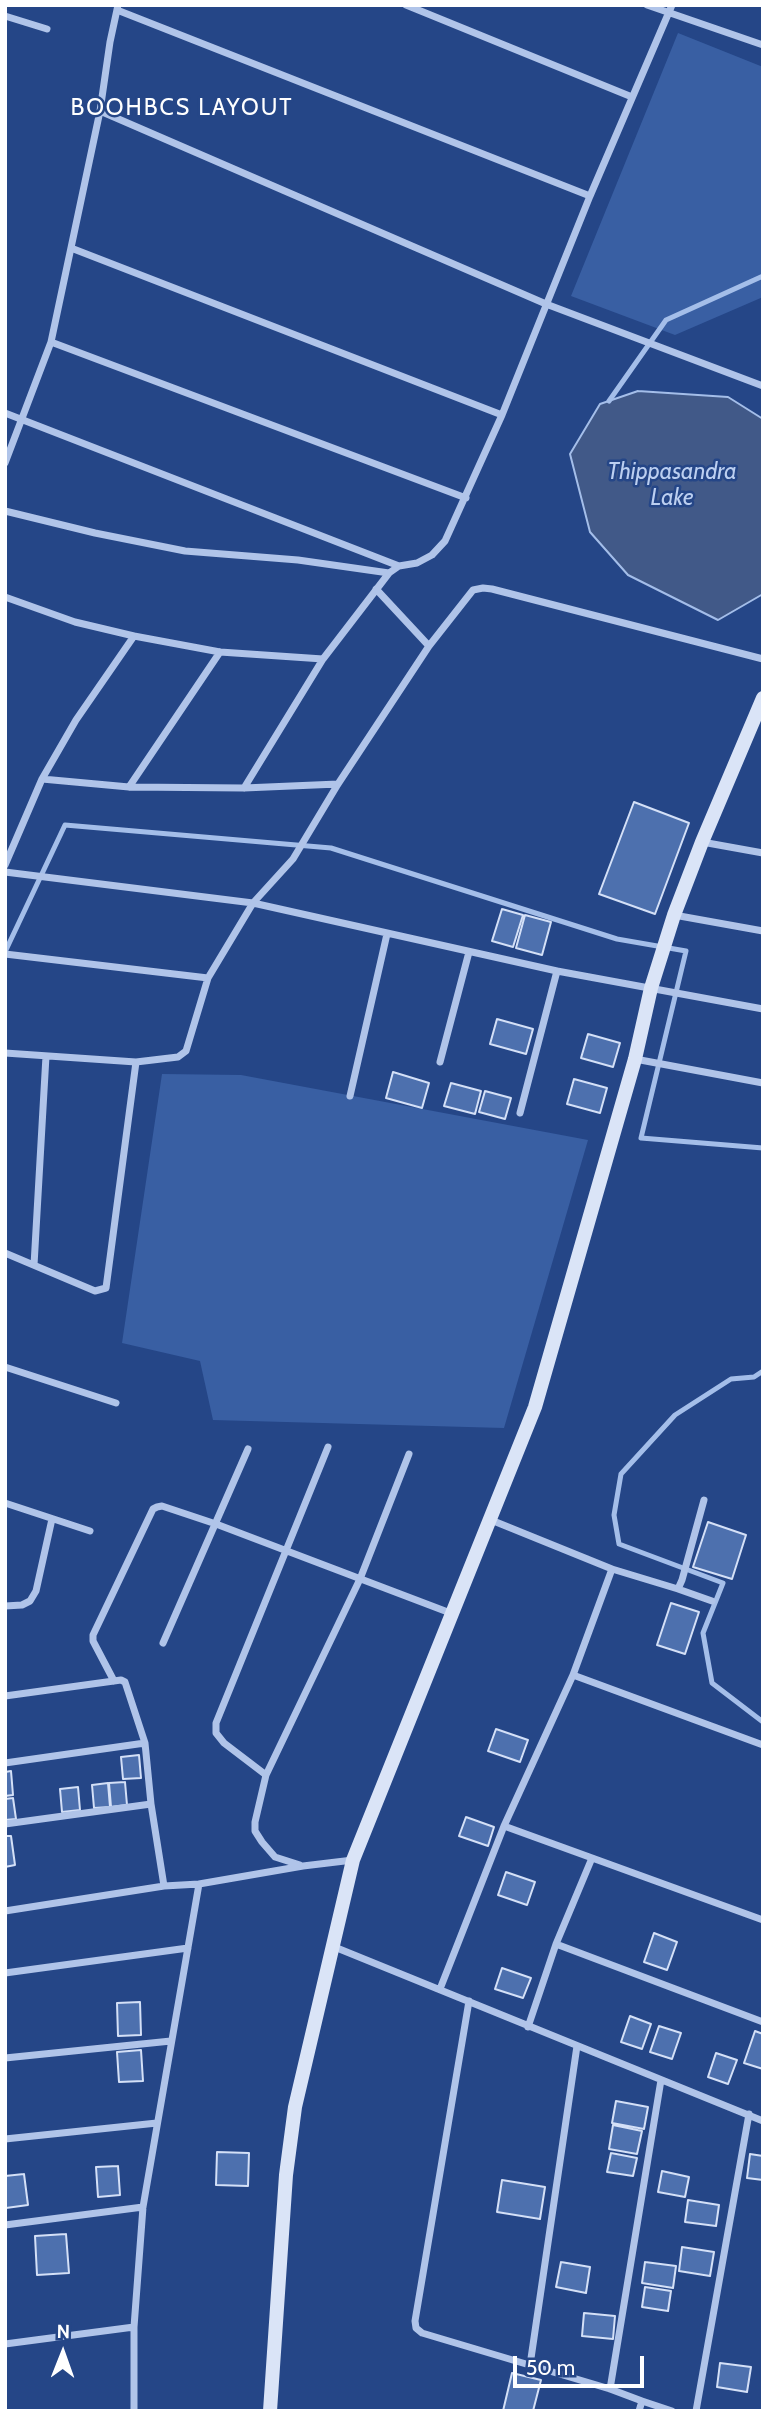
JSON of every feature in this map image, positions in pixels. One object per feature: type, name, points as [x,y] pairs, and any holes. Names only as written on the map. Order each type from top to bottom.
[{"type":"main road","points":[[270,2411],[286,2175],[295,2108],[354,1860],[535,1407],[635,1059],[651,988],[702,842],[763,698]]},
{"type":"street","points":[[406,5],[632,97]]},
{"type":"street","points":[[647,5],[763,46]]},
{"type":"street","points":[[244,788],[323,659],[389,573],[399,566],[417,563],[432,555],[445,541],[502,415],[590,196],[672,5]]},
{"type":"street","points":[[5,463],[51,342],[100,111],[117,8],[590,196]]},
{"type":"street","points":[[5,16],[47,29]]},
{"type":"street","points":[[100,111],[546,304],[763,386]]},
{"type":"street","points":[[71,248],[502,415]]},
{"type":"street","points":[[51,342],[466,498]]},
{"type":"street","points":[[5,414],[399,566]]},
{"type":"street","points":[[5,511],[185,551],[298,560],[389,573]]},
{"type":"street","points":[[5,1053],[136,1062],[182,1055],[186,1051],[208,978],[253,903],[293,859],[338,784],[429,646],[473,590],[483,588],[763,659]]},
{"type":"street","points":[[376,589],[429,646]]},
{"type":"street","points":[[5,597],[75,621],[134,636],[220,652],[323,659]]},
{"type":"street","points":[[5,865],[42,779],[76,720],[134,636]]},
{"type":"street","points":[[129,787],[220,652]]},
{"type":"street","points":[[42,779],[129,787],[244,788],[338,784]]},
{"type":"street","points":[[702,842],[763,853]]},
{"type":"street","points":[[5,872],[253,903],[557,971],[763,1009]]},
{"type":"street","points":[[672,923],[763,931]]},
{"type":"street","points":[[350,1096],[387,934]]},
{"type":"street","points":[[440,1062],[469,952]]},
{"type":"street","points":[[5,954],[208,978]]},
{"type":"street","points":[[520,1113],[557,971]]},
{"type":"street","points":[[34,1265],[46,1056]]},
{"type":"street","points":[[635,1059],[763,1083]]},
{"type":"street","points":[[5,1252],[95,1291],[106,1287],[136,1062]]},
{"type":"street","points":[[5,1367],[116,1403]]},
{"type":"street","points":[[266,1775],[224,1743],[216,1733],[216,1723],[328,1447]]},
{"type":"street","points":[[163,1643],[248,1449]]},
{"type":"street","points":[[303,1866],[275,1857],[255,1830],[266,1775],[360,1579],[408,1454]]},
{"type":"street","points":[[678,1589],[704,1500]]},
{"type":"street","points":[[5,1503],[90,1531]]},
{"type":"street","points":[[114,1681],[93,1641],[93,1635],[153,1508],[162,1506],[454,1614]]},
{"type":"street","points":[[5,1606],[22,1605],[30,1601],[36,1591],[52,1519]]},
{"type":"street","points":[[491,1520],[612,1569],[712,1601]]},
{"type":"street","points":[[440,1989],[504,1826],[573,1675],[612,1569]]},
{"type":"street","points":[[573,1675],[763,1745]]},
{"type":"street","points":[[5,1696],[121,1680],[128,1687],[145,1742],[151,1804],[164,1886]]},
{"type":"street","points":[[5,1762],[145,1742]]},
{"type":"street","points":[[5,1824],[151,1804]]},
{"type":"street","points":[[504,1826],[763,1920]]},
{"type":"street","points":[[528,2028],[556,1944],[592,1857]]},
{"type":"street","points":[[5,1911],[354,1860]]},
{"type":"street","points":[[134,2411],[134,2327],[143,2207],[199,1884]]},
{"type":"street","points":[[556,1944],[763,2022]]},
{"type":"street","points":[[332,1946],[469,2001],[528,2028],[763,2121]]},
{"type":"street","points":[[5,1973],[188,1948]]},
{"type":"street","points":[[469,2001],[415,2321],[416,2328],[422,2333],[610,2389],[672,2411]]},
{"type":"street","points":[[5,2057],[172,2041]]},
{"type":"street","points":[[530,2365],[577,2046]]},
{"type":"street","points":[[610,2389],[661,2080]]},
{"type":"street","points":[[696,2411],[749,2114]]},
{"type":"street","points":[[5,2139],[157,2123]]},
{"type":"street","points":[[5,2225],[143,2207]]},
{"type":"street","points":[[5,2344],[134,2327]]},
{"type":"street","points":[[639,2411],[642,2401]]},
{"type":"shaded area","points":[[678,33],[763,67],[763,297],[675,335],[571,296]]},
{"type":"shaded area","points":[[162,1074],[241,1075],[588,1140],[504,1428],[213,1420],[200,1361],[122,1343]]},
{"type":"water","name":"Thippasandra Lake","points":[[638,391],[728,397],[763,419],[763,594],[718,620],[628,575],[590,532],[570,454],[600,404]]},
{"type":"building","points":[[634,802],[689,823],[655,914],[599,894]]},
{"type":"building","points":[[502,909],[523,915],[513,947],[492,941]]},
{"type":"building","points":[[525,915],[551,922],[542,955],[516,948]]},
{"type":"building","points":[[497,1019],[533,1029],[526,1054],[490,1044]]},
{"type":"building","points":[[588,1034],[620,1043],[613,1067],[581,1058]]},
{"type":"building","points":[[393,1072],[429,1083],[422,1108],[386,1098]]},
{"type":"building","points":[[574,1079],[607,1088],[600,1113],[567,1104]]},
{"type":"building","points":[[451,1083],[481,1091],[475,1114],[444,1106]]},
{"type":"building","points":[[485,1091],[511,1098],[505,1119],[479,1112]]},
{"type":"building","points":[[708,1522],[746,1535],[732,1579],[693,1567]]},
{"type":"building","points":[[671,1603],[699,1612],[685,1654],[657,1645]]},
{"type":"building","points":[[496,1729],[528,1740],[520,1762],[488,1751]]},
{"type":"building","points":[[139,1755],[141,1778],[123,1779],[121,1757]]},
{"type":"building","points":[[11,1771],[13,1795],[5,1796],[5,1772]]},
{"type":"building","points":[[125,1782],[127,1805],[111,1807],[109,1783]]},
{"type":"building","points":[[108,1783],[110,1807],[94,1808],[92,1785]]},
{"type":"building","points":[[78,1787],[80,1810],[62,1812],[60,1789]]},
{"type":"building","points":[[13,1798],[16,1819],[5,1820],[5,1799]]},
{"type":"building","points":[[466,1817],[494,1827],[488,1846],[459,1836]]},
{"type":"building","points":[[5,1836],[11,1836],[15,1865],[5,1867]]},
{"type":"building","points":[[506,1872],[535,1882],[527,1905],[498,1895]]},
{"type":"building","points":[[654,1933],[677,1942],[667,1970],[644,1962]]},
{"type":"building","points":[[502,1968],[531,1978],[523,1998],[495,1989]]},
{"type":"building","points":[[140,2002],[141,2035],[118,2036],[117,2003]]},
{"type":"building","points":[[630,2016],[651,2024],[642,2049],[621,2042]]},
{"type":"building","points":[[659,2026],[681,2033],[672,2059],[650,2052]]},
{"type":"building","points":[[755,2031],[763,2034],[763,2069],[744,2063]]},
{"type":"building","points":[[141,2050],[143,2081],[119,2082],[117,2052]]},
{"type":"building","points":[[716,2053],[737,2060],[728,2084],[708,2077]]},
{"type":"building","points":[[616,2101],[648,2107],[644,2129],[612,2123]]},
{"type":"building","points":[[613,2125],[642,2131],[637,2154],[609,2149]]},
{"type":"building","points":[[217,2152],[249,2153],[248,2186],[216,2185]]},
{"type":"building","points":[[611,2153],[637,2158],[633,2176],[607,2172]]},
{"type":"building","points":[[750,2154],[763,2156],[763,2180],[747,2178]]},
{"type":"building","points":[[118,2166],[120,2195],[98,2197],[96,2167]]},
{"type":"building","points":[[662,2171],[689,2177],[685,2197],[658,2192]]},
{"type":"building","points":[[24,2174],[28,2205],[6,2208],[5,2176]]},
{"type":"building","points":[[502,2180],[545,2187],[540,2219],[497,2212]]},
{"type":"building","points":[[688,2200],[719,2205],[716,2226],[685,2222]]},
{"type":"building","points":[[66,2234],[69,2273],[37,2275],[35,2236]]},
{"type":"building","points":[[682,2247],[714,2252],[710,2276],[679,2271]]},
{"type":"building","points":[[561,2262],[590,2267],[586,2293],[556,2287]]},
{"type":"building","points":[[645,2262],[676,2266],[673,2288],[642,2283]]},
{"type":"building","points":[[645,2287],[671,2291],[668,2311],[642,2307]]},
{"type":"building","points":[[584,2313],[615,2316],[613,2339],[582,2336]]},
{"type":"building","points":[[720,2363],[751,2367],[747,2392],[717,2387]]},
{"type":"building","points":[[512,2373],[541,2380],[533,2411],[503,2411]]},
{"type":"waterway","points":[[609,401],[666,320],[763,276]]},
{"type":"waterway","points":[[5,952],[65,825],[331,848],[617,939],[686,951],[641,1138],[763,1148]]},
{"type":"waterway","points":[[763,1371],[754,1377],[731,1379],[675,1415],[621,1474],[614,1515],[619,1544],[723,1583],[703,1633],[712,1683],[763,1722]]},
{"type":"district","name":"BOOHBCS LAYOUT","points":[[182,108]]}]
